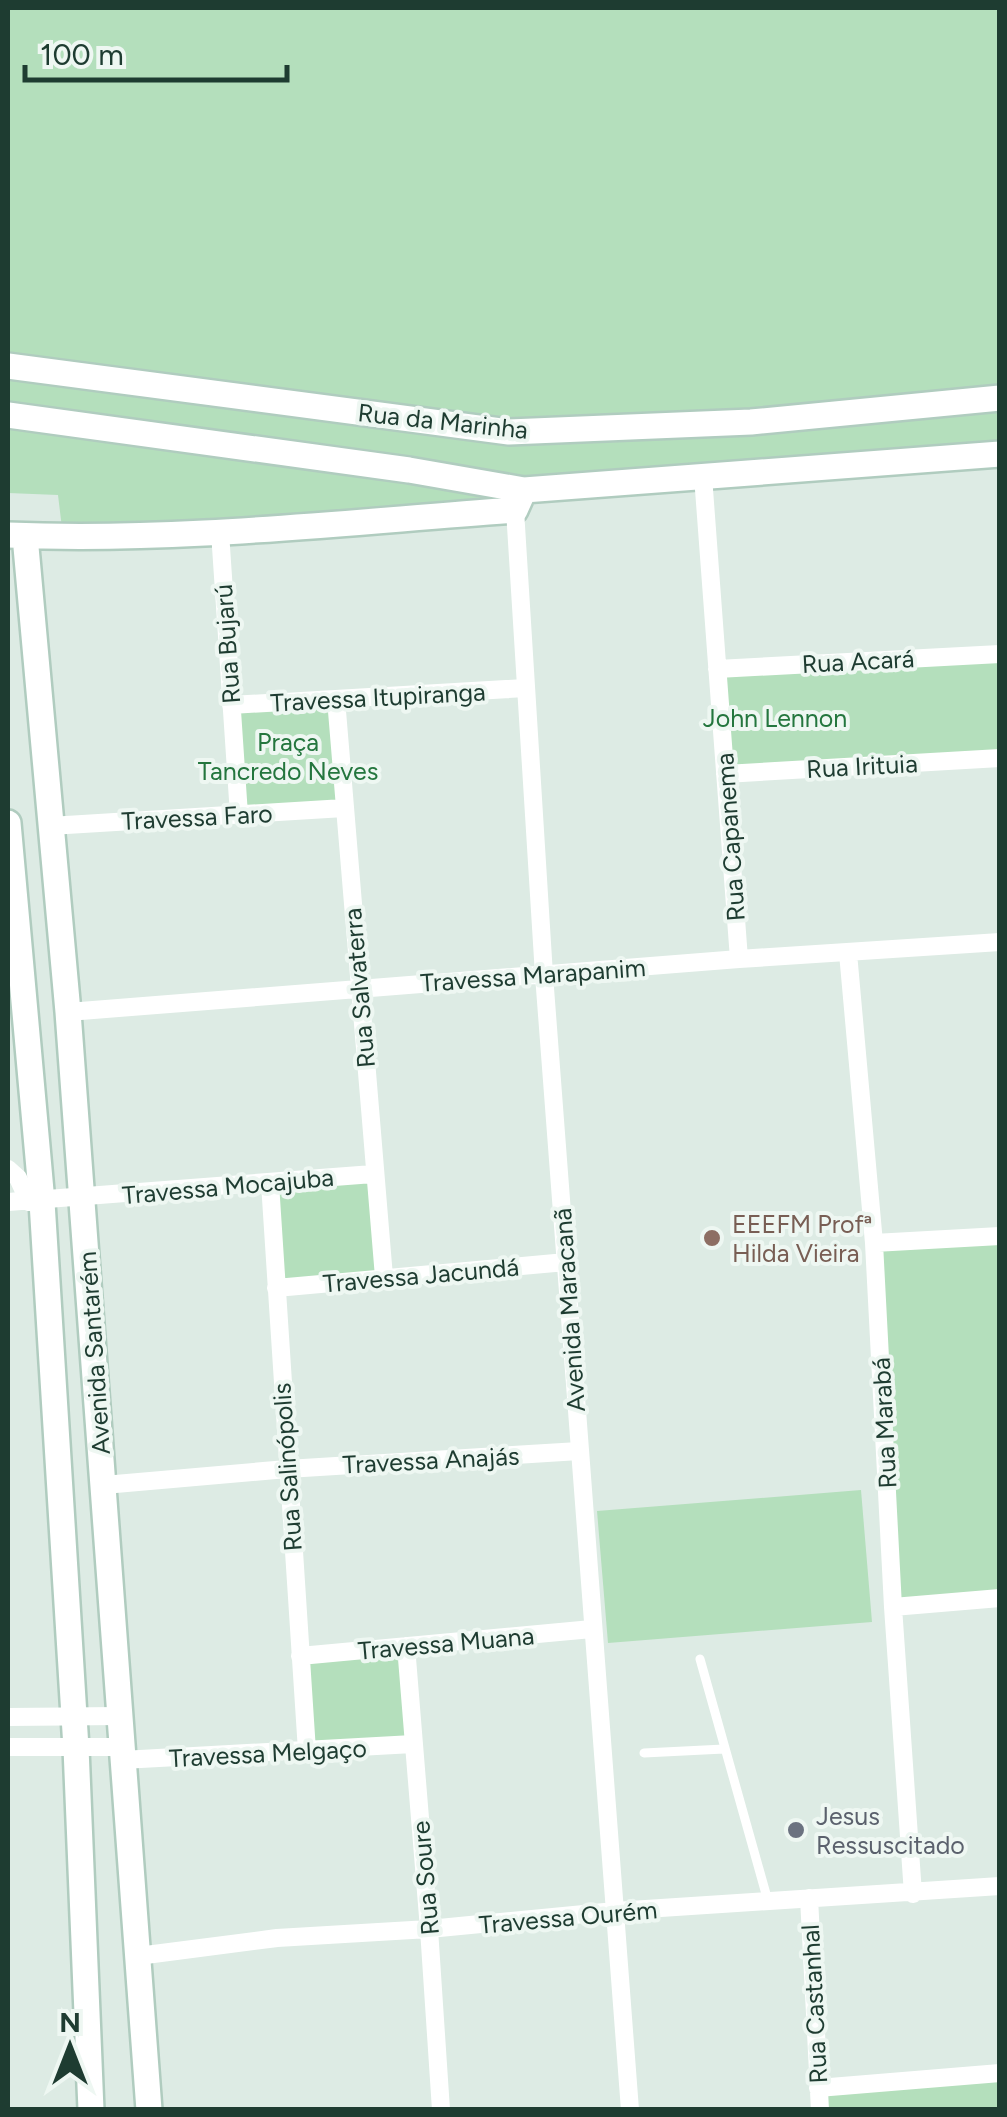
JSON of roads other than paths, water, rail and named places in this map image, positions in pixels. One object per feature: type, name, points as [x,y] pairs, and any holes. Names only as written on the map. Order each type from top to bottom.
[{"type":"street","name":"Rua da Marinha","points":[[8,366],[509,432],[751,422],[1000,398]]},
{"type":"street","name":"Rua da Marinha","points":[[8,414],[409,470],[520,500]]},
{"type":"street","name":"Rua da Marinha","points":[[16,535],[220,532],[704,476],[1000,454]]},
{"type":"street","name":"Rua Capanema","points":[[704,476],[739,958]]},
{"type":"street","name":"Avenida Maracanã","points":[[520,500],[525,688],[544,974],[630,2110]]},
{"type":"street","name":"Rua Bujarú","points":[[220,532],[239,815]]},
{"type":"street","name":"Avenida Santarém","points":[[16,535],[19,593],[50,826],[68,1012],[149,2110]]},
{"type":"street","name":"Rua Acará","points":[[717,669],[1000,654]]},
{"type":"street","name":"Travessa Itupiranga","points":[[231,706],[525,688]]},
{"type":"street","name":"Rua Salvaterra","points":[[336,699],[384,1277]]},
{"type":"street","name":"Rua Irituia","points":[[725,774],[1000,758]]},
{"type":"street","name":"Travessa Faro","points":[[50,826],[344,808]]},
{"type":"street","name":"Avenida Santarém","points":[[8,823],[76,1748],[91,2110]]},
{"type":"street","name":"Travessa Marapanim","points":[[68,1012],[739,958],[1000,942]]},
{"type":"street","name":"Rua Marabá","points":[[848,952],[874,1243],[913,1894]]},
{"type":"street","points":[[8,1169],[35,1202]]},
{"type":"street","name":"Travessa Mocajuba","points":[[8,1202],[374,1174]]},
{"type":"street","name":"Rua Salinópolis","points":[[270,1183],[307,1751]]},
{"type":"street","points":[[874,1243],[1000,1236]]},
{"type":"street","name":"Travessa Jacundá","points":[[276,1288],[566,1262]]},
{"type":"street","name":"Travessa Anajás","points":[[104,1486],[286,1469],[579,1451]]},
{"type":"street","points":[[893,1606],[1000,1598]]},
{"type":"street","name":"Travessa Muana","points":[[300,1656],[592,1629]]},
{"type":"street","name":"Rua Soure","points":[[406,1646],[430,1929],[440,2110]]},
{"type":"street","points":[[8,1717],[120,1716]]},
{"type":"street","name":"Travessa Melgaço","points":[[8,1747],[76,1748],[122,1754],[307,1751],[413,1744]]},
{"type":"street","name":"Travessa Ourém","points":[[138,1956],[277,1938],[1000,1886]]},
{"type":"street","name":"Rua Castanhal","points":[[809,1898],[820,2110]]},
{"type":"street","points":[[818,2088],[1000,2073]]},
{"type":"lane","points":[[700,1659],[768,1901]]},
{"type":"lane","points":[[644,1753],[724,1749]]},
{"type":"place","name":"EEEFM Profª Hilda Vieira","points":[[712,1238]]},
{"type":"place","name":"Jesus Ressuscitado","points":[[796,1830]]},
{"type":"park label","name":"John Lennon","points":[[775,718]]},
{"type":"park label","name":"Praça Tancredo Neves","points":[[288,756]]}]
